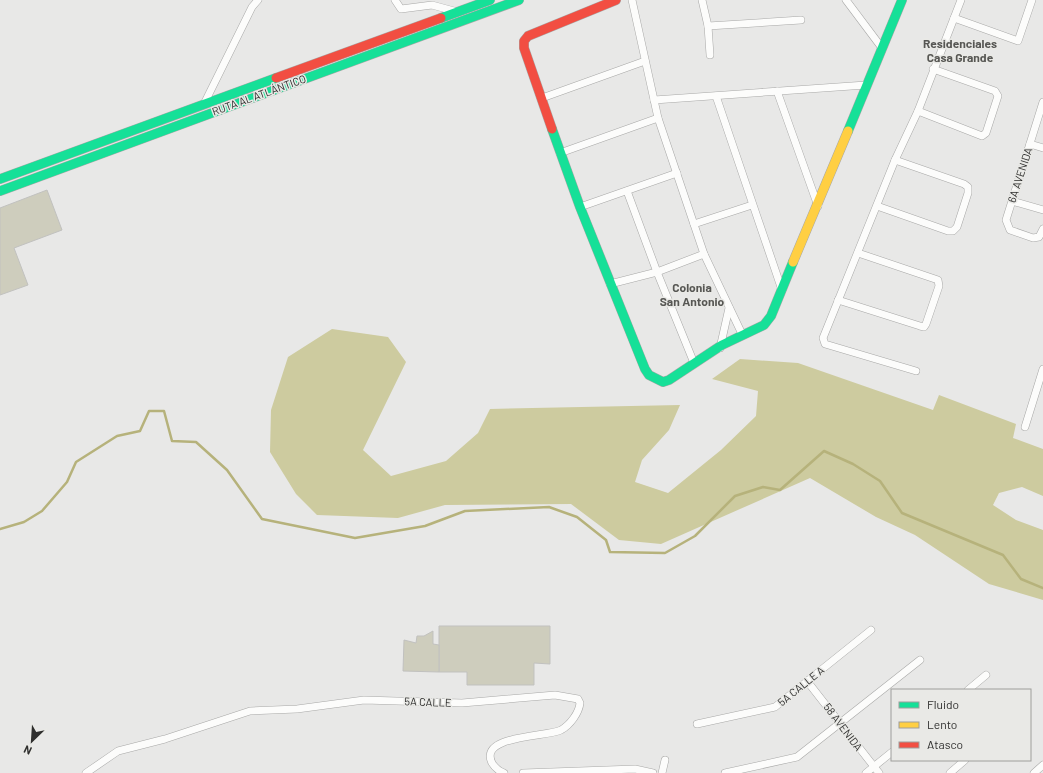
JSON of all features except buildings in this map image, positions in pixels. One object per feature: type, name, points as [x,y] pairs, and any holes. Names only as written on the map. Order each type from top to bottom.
[{"type":"main road","name":"RUTA AL ATLÁNTICO","points":[[0,179],[490,0]]},
{"type":"main road","name":"RUTA AL ATLÁNTICO","points":[[0,191],[519,0]]},
{"type":"main road","points":[[616,0],[528,36],[524,41],[524,48],[560,153],[610,284],[648,374],[663,382],[669,380],[742,334],[756,331],[765,325],[782,290],[818,206],[866,85],[902,0]]},
{"type":"street","points":[[204,105],[252,7],[258,0]]},
{"type":"street","points":[[394,0],[401,9],[432,5],[456,12]]},
{"type":"street","points":[[632,0],[658,118],[676,173],[704,254],[742,334]]},
{"type":"street","points":[[702,0],[708,26],[710,55]]},
{"type":"street","points":[[846,0],[882,48]]},
{"type":"street","points":[[916,371],[825,344],[823,338],[895,160],[918,111],[961,0]]},
{"type":"street","points":[[954,18],[1018,41],[1032,0]]},
{"type":"street","points":[[708,26],[801,20]]},
{"type":"street","points":[[542,98],[645,61]]},
{"type":"street","points":[[918,111],[982,136],[986,133],[998,96],[997,93],[933,69]]},
{"type":"street","points":[[654,100],[866,85]]},
{"type":"street","points":[[777,91],[818,206]]},
{"type":"street","points":[[716,96],[782,290]]},
{"type":"street","name":"6A AVENIDA","points":[[1043,102],[1006,220],[1007,226],[1010,230],[1033,238],[1039,237],[1043,229]]},
{"type":"street","points":[[560,153],[658,118]]},
{"type":"street","points":[[1030,144],[1043,148]]},
{"type":"street","points":[[877,206],[948,231],[953,231],[957,227],[968,188],[964,184],[895,160]]},
{"type":"street","points":[[580,207],[676,173]]},
{"type":"street","points":[[627,191],[657,272],[694,363]]},
{"type":"street","points":[[1012,201],[1043,210]]},
{"type":"street","points":[[694,224],[752,205]]},
{"type":"street","points":[[838,300],[920,326],[924,327],[926,324],[939,286],[938,280],[858,253]]},
{"type":"street","points":[[610,284],[657,272],[704,254]]},
{"type":"street","points":[[720,348],[729,308]]},
{"type":"street","points":[[1025,427],[1043,369]]},
{"type":"street","name":"5A CALLE A","points":[[697,724],[770,709],[808,681],[871,630]]},
{"type":"street","points":[[725,773],[797,757],[920,660]]},
{"type":"street","points":[[969,689],[986,675]]},
{"type":"street","name":"58 AVENIDA","points":[[808,681],[842,723],[879,773]]},
{"type":"street","name":"5A CALLE","points":[[86,773],[118,751],[165,739],[250,712],[297,709],[350,702],[462,703],[555,694],[576,698],[580,703],[579,709],[569,724],[561,730],[498,744],[494,747],[490,756],[493,765],[504,773]]},
{"type":"street","points":[[866,773],[891,753]]},
{"type":"street","points":[[662,773],[665,760]]},
{"type":"street","points":[[950,773],[964,761]]},
{"type":"street","points":[[1034,773],[1043,765]]},
{"type":"street","points":[[523,773],[635,769],[653,773]]},
{"type":"shaded area","points":[[332,329],[388,337],[406,362],[363,450],[391,476],[446,461],[478,433],[490,409],[680,405],[669,430],[642,460],[635,482],[668,493],[721,450],[756,416],[758,391],[712,379],[740,359],[798,363],[933,410],[939,395],[1016,424],[1013,438],[1043,449],[1043,496],[1022,487],[999,493],[993,505],[1016,520],[1043,530],[1043,600],[989,584],[915,535],[876,517],[810,478],[661,544],[619,540],[571,504],[445,505],[398,518],[317,515],[296,494],[270,452],[271,410],[288,357]]},
{"type":"waterway","points":[[0,529],[24,522],[42,511],[67,482],[76,462],[117,436],[140,431],[149,411],[164,411],[172,441],[196,442],[227,470],[262,519],[355,538],[425,526],[465,511],[549,507],[577,517],[606,540],[610,552],[665,553],[695,536],[735,496],[763,487],[780,490],[824,451],[853,464],[880,481],[902,513],[1003,555],[1021,579],[1043,588]]},
{"type":"traffic: fast","points":[[441,18],[490,0]]},
{"type":"traffic: fast","points":[[0,191],[519,0]]},
{"type":"traffic: fast","points":[[848,131],[902,0]]},
{"type":"traffic: fast","points":[[0,179],[276,78]]},
{"type":"traffic: fast","points":[[552,129],[580,207],[645,369],[649,375],[663,382],[669,380],[722,345],[764,325],[771,316],[793,262]]},
{"type":"traffic: slow","points":[[793,262],[848,131]]},
{"type":"traffic: jam","points":[[552,129],[524,48],[524,41],[528,36],[616,0]]},
{"type":"traffic: jam","points":[[276,78],[441,18]]},
{"type":"district","name":"Residenciales Casa Grande","points":[[960,51]]},
{"type":"district","name":"Colonia San Antonio","points":[[692,295]]}]
